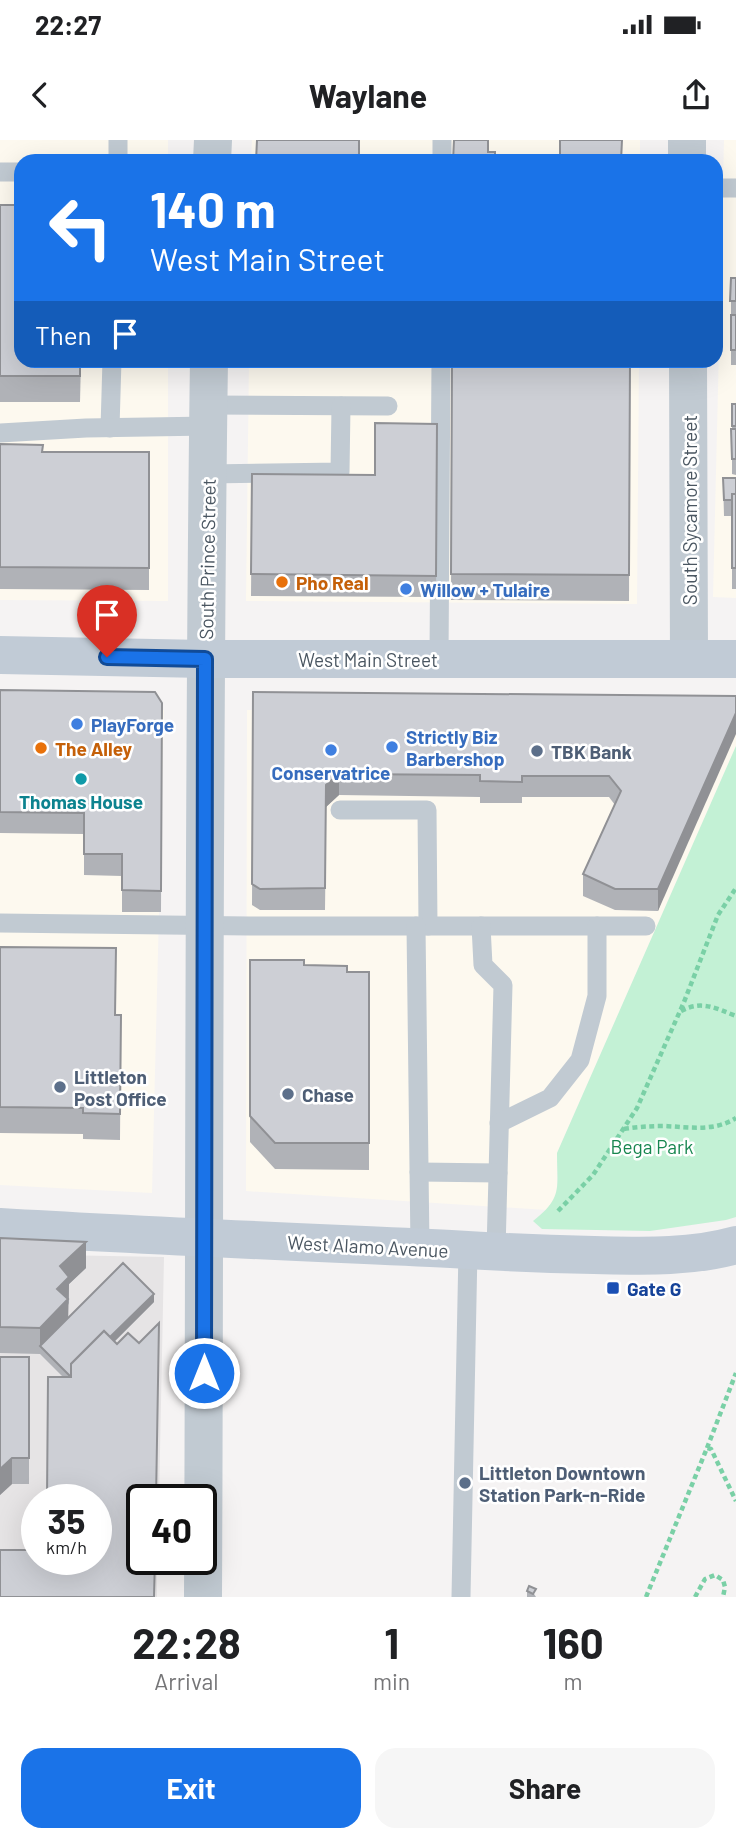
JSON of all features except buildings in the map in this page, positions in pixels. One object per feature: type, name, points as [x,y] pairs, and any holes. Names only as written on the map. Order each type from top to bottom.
[{"type":"main road","name":"West Main Street","points":[[0,655],[205,659],[736,659]]},
{"type":"main road","name":"West Alamo Avenue","points":[[0,1227],[482,1251],[666,1256],[736,1245]]},
{"type":"street","name":"South Prince Street","points":[[203,1597],[205,659],[209,368]]},
{"type":"street","name":"South Sycamore Street","points":[[688,368],[689,659]]},
{"type":"lane","points":[[110,428],[112,368]]},
{"type":"lane","points":[[439,659],[441,368]]},
{"type":"lane","points":[[0,433],[110,428],[209,416],[341,406],[388,406]]},
{"type":"lane","points":[[208,474],[341,472],[341,406]]},
{"type":"lane","points":[[340,810],[427,810],[422,926],[420,1248]]},
{"type":"lane","points":[[0,923],[646,926]]},
{"type":"lane","points":[[461,1597],[482,1251],[498,1173],[503,985],[482,965],[481,926]]},
{"type":"lane","points":[[499,1123],[550,1098],[580,1060],[597,996],[597,926]]},
{"type":"lane","points":[[419,1172],[498,1173]]},
{"type":"path","points":[[558,1211],[593,1175],[637,1108],[680,1011],[718,915],[736,888]]},
{"type":"path","points":[[680,1011],[690,1006],[705,1004],[736,1016]]},
{"type":"path","points":[[623,1129],[640,1126],[716,1127],[736,1118]]},
{"type":"path","points":[[646,1597],[736,1373]]},
{"type":"path","points":[[707,1448],[711,1449],[736,1501]]},
{"type":"path","points":[[695,1597],[705,1578],[715,1575],[723,1580],[723,1597]]},
{"type":"shaded area","points":[[0,140],[168,140],[168,154],[14,154],[14,368],[168,368],[168,601],[0,600]]},
{"type":"shaded area","points":[[252,140],[640,140],[640,154],[251,154]]},
{"type":"shaded area","points":[[724,140],[736,140],[736,598],[713,597],[719,368],[723,368]]},
{"type":"shaded area","points":[[249,368],[639,368],[637,604],[246,601]]},
{"type":"shaded area","points":[[0,709],[164,710],[152,1193],[0,1185]]},
{"type":"shaded area","points":[[247,710],[736,710],[736,746],[557,1153],[557,1194],[547,1210],[246,1191]]},
{"type":"shaded area","points":[[0,1254],[164,1257],[159,1484],[126,1484],[126,1575],[157,1575],[157,1597],[0,1597]]},
{"type":"green space","name":"Bega Park","points":[[736,746],[736,1217],[650,1231],[542,1229],[533,1221],[554,1199],[557,1153]]},
{"type":"place","name":"Pho Real","points":[[282,582]]},
{"type":"place","name":"Willow + Tulaire","points":[[406,589]]},
{"type":"place","name":"PlayForge","points":[[77,724]]},
{"type":"place","name":"Strictly Biz Barbershop","points":[[392,747]]},
{"type":"place","name":"The Alley","points":[[41,748]]},
{"type":"place","name":"Conservatrice","points":[[331,750]]},
{"type":"place","name":"TBK Bank","points":[[537,751]]},
{"type":"place","name":"Thomas House","points":[[81,779]]},
{"type":"place","name":"Littleton Post Office","points":[[60,1087]]},
{"type":"place","name":"Chase","points":[[288,1094]]},
{"type":"place","name":"Gate G","points":[[613,1288]]},
{"type":"place","name":"Littleton Downtown Station Park-n-Ride","points":[[465,1483]]},
{"type":"route","points":[[107,657],[205,659],[204,1373]]}]
